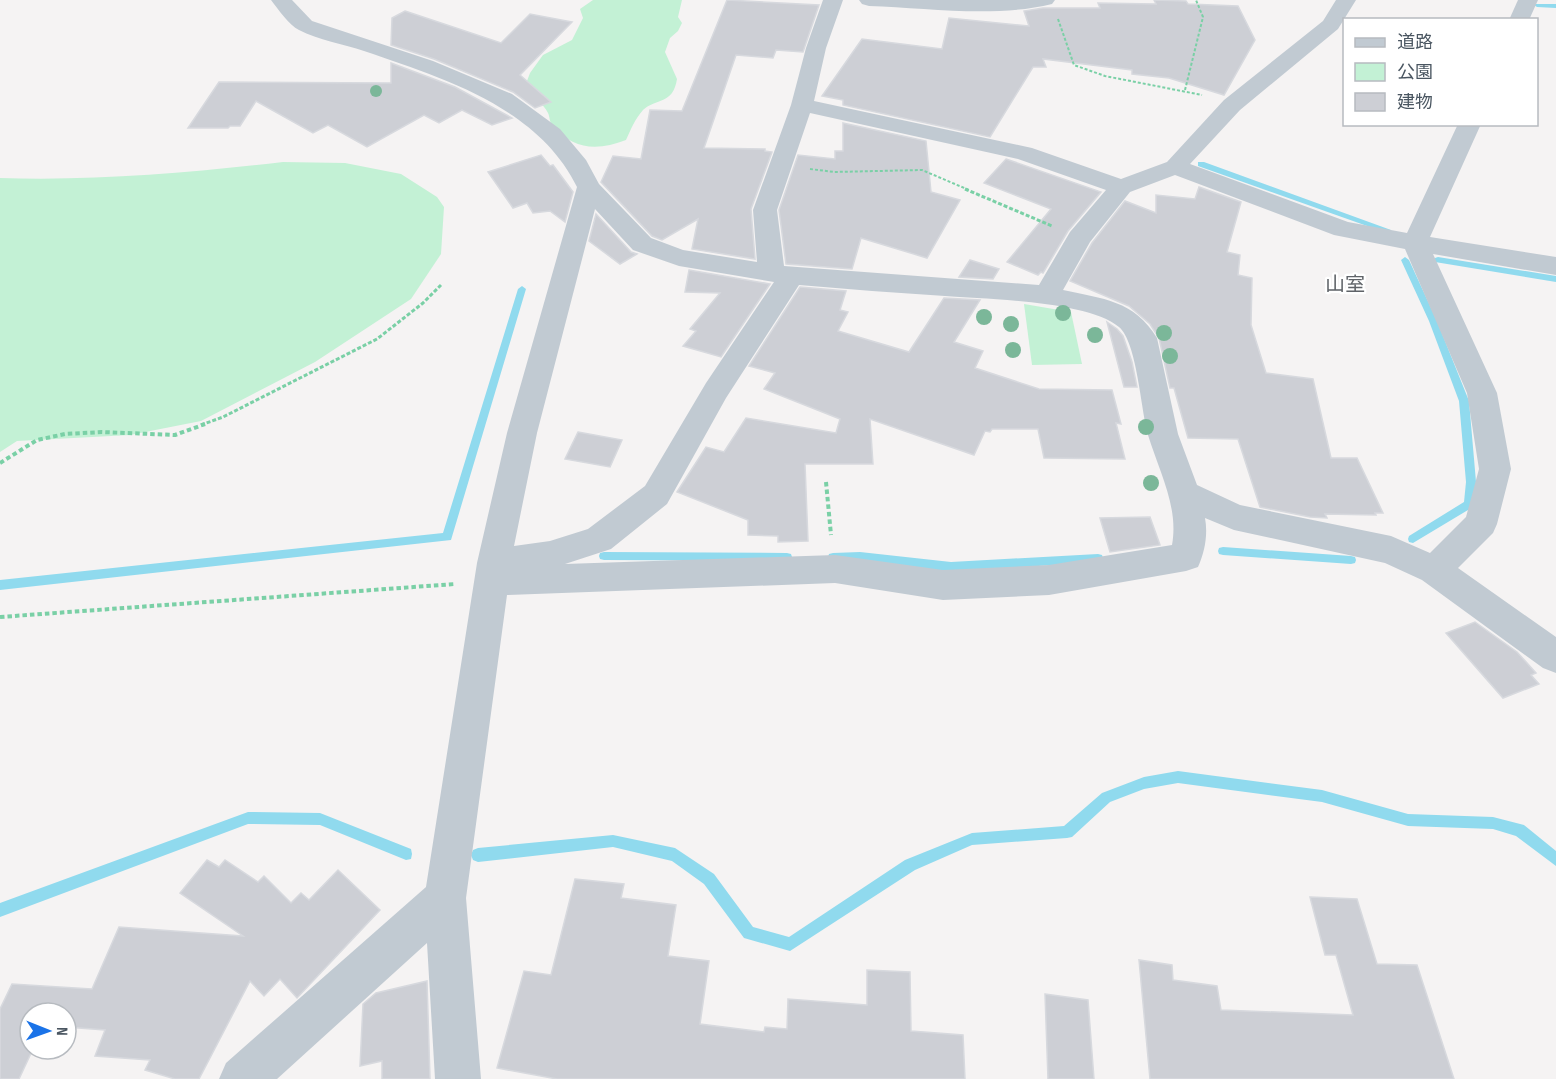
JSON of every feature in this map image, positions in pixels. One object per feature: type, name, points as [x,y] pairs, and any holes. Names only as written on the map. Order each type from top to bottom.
[{"type":"street","points":[[281,0],[305,25],[426,65],[504,99],[552,134],[578,165],[590,187],[642,244],[679,258],[781,273],[1047,295],[1107,309],[1129,320],[1143,338],[1163,434],[1184,493],[1191,529],[1186,557],[1049,580],[943,585],[835,569],[493,572]]},
{"type":"street","points":[[493,572],[599,539],[656,495],[781,273],[765,210],[802,105],[816,48],[833,0]]},
{"type":"street","points":[[869,0],[1050,6]]},
{"type":"street","points":[[1047,295],[1079,237],[1121,187],[1175,167],[1232,105],[1331,25],[1346,0]]},
{"type":"street","points":[[1520,18],[1528,0]]},
{"type":"street","points":[[802,105],[1024,153],[1121,187]]},
{"type":"street","points":[[1434,570],[1481,524],[1495,469],[1482,393],[1415,243],[1469,126]]},
{"type":"street","points":[[1175,167],[1343,229],[1556,266]]},
{"type":"street","points":[[458,1079],[445,898],[493,572],[522,433],[590,187]]},
{"type":"street","points":[[1184,493],[1233,517],[1391,550],[1434,570],[1556,657]]},
{"type":"street","points":[[242,1079],[445,898]]},
{"type":"path","points":[[1185,90],[1203,17],[1196,0]]},
{"type":"path","points":[[1050,6],[1074,65],[1091,73],[1185,90],[1232,105]]},
{"type":"path","points":[[779,165],[834,172],[922,170],[1079,237]]},
{"type":"path","points":[[0,463],[37,440],[46,438],[102,432],[175,435],[223,417],[377,339],[423,303],[441,285]]},
{"type":"path","points":[[826,482],[835,569]]},
{"type":"path","points":[[0,617],[493,572]]},
{"type":"green space","points":[[593,0],[682,0],[678,17],[682,23],[678,31],[670,38],[665,52],[677,79],[672,93],[643,110],[626,140],[596,147],[578,144],[561,134],[552,124],[543,106],[524,89],[530,73],[543,55],[572,40],[583,18],[580,9]]},
{"type":"green space","points":[[283,162],[345,163],[401,174],[437,197],[444,207],[441,254],[411,299],[315,362],[201,421],[130,435],[17,441],[0,452],[0,178],[142,175]]},
{"type":"green space","points":[[1024,304],[1071,312],[1082,364],[1032,365]]},
{"type":"building","points":[[727,0],[819,5],[803,52],[776,50],[773,58],[736,55],[704,148],[765,149],[765,151],[772,152],[751,209],[755,259],[692,249],[698,219],[662,240],[652,236],[601,182],[613,156],[641,159],[650,110],[682,111]]},
{"type":"building","points":[[1154,0],[1238,6],[1255,40],[1224,95],[1169,78],[1132,74],[1132,70],[1043,59],[1046,67],[1033,67],[990,137],[843,105],[843,100],[822,96],[862,39],[942,49],[949,18],[1029,26],[1024,11],[1043,8],[1100,8],[1098,3],[1156,4]]},
{"type":"building","points":[[405,11],[501,43],[530,14],[572,22],[520,75],[551,102],[535,108],[513,92],[434,59],[391,45],[392,18]]},
{"type":"building","points":[[391,63],[455,87],[512,118],[492,125],[462,110],[439,123],[424,115],[367,147],[328,125],[313,133],[256,101],[240,126],[188,128],[219,82],[391,83]]},
{"type":"building","points":[[843,123],[926,141],[931,192],[960,200],[927,258],[861,238],[852,269],[786,264],[779,210],[798,155],[835,159],[835,151],[843,151]]},
{"type":"building","points":[[541,155],[550,166],[553,165],[573,192],[565,222],[550,211],[533,213],[527,203],[513,208],[488,172]]},
{"type":"building","points":[[1006,159],[1101,192],[1068,231],[1043,273],[1038,275],[1007,262],[1051,209],[984,183]]},
{"type":"building","points":[[1199,187],[1241,202],[1227,252],[1240,255],[1238,275],[1252,278],[1251,325],[1266,373],[1313,379],[1331,458],[1357,458],[1383,513],[1375,513],[1376,515],[1325,514],[1327,518],[1260,507],[1238,439],[1188,438],[1174,388],[1170,388],[1159,338],[1150,324],[1129,306],[1070,281],[1092,243],[1125,201],[1156,213],[1156,195],[1195,199]]},
{"type":"building","points":[[596,214],[631,252],[637,254],[620,264],[589,241]]},
{"type":"building","points":[[970,260],[999,269],[993,279],[959,277]]},
{"type":"building","points":[[689,270],[770,284],[721,357],[683,346],[696,331],[690,329],[720,293],[685,292]]},
{"type":"building","points":[[800,287],[846,291],[840,310],[848,312],[838,331],[909,352],[944,298],[980,300],[954,342],[983,351],[975,368],[1039,389],[1112,390],[1121,424],[1116,423],[1125,459],[1044,458],[1038,429],[985,431],[974,455],[870,419],[873,464],[805,464],[808,541],[778,542],[778,536],[748,535],[748,520],[677,492],[706,447],[724,452],[746,418],[836,433],[840,419],[764,389],[775,373],[749,366]]},
{"type":"building","points":[[1107,322],[1123,336],[1137,387],[1124,387]]},
{"type":"building","points":[[578,432],[622,440],[610,467],[565,459]]},
{"type":"building","points":[[1150,517],[1160,545],[1110,552],[1100,518]]},
{"type":"building","points":[[1475,622],[1517,652],[1536,673],[1531,675],[1539,684],[1503,698],[1446,633]]},
{"type":"building","points":[[207,860],[219,867],[225,860],[258,882],[264,876],[291,903],[301,893],[309,900],[338,870],[380,910],[297,998],[280,979],[264,996],[250,981],[199,1079],[175,1079],[145,1070],[150,1060],[95,1056],[105,1030],[78,1028],[78,1001],[18,1001],[18,1061],[27,1061],[19,1079],[0,1079],[0,1009],[12,984],[92,989],[119,927],[243,936],[180,893]]},
{"type":"building","points":[[575,879],[624,884],[621,898],[676,905],[668,956],[709,961],[700,1024],[764,1032],[765,1027],[787,1029],[788,999],[867,1005],[867,970],[910,972],[911,1031],[963,1035],[965,1079],[557,1079],[497,1068],[524,971],[551,975]]},
{"type":"building","points":[[1310,897],[1357,899],[1377,964],[1417,965],[1454,1079],[1150,1079],[1139,960],[1172,965],[1173,980],[1217,986],[1221,1010],[1353,1015],[1336,955],[1325,955]]},
{"type":"building","points":[[427,981],[430,1079],[382,1079],[382,1061],[360,1066],[363,1004],[376,993]]},
{"type":"building","points":[[1045,994],[1088,1000],[1094,1079],[1048,1079]]},
{"type":"waterway","points":[[1537,5],[1556,6]]},
{"type":"waterway","points":[[1201,164],[1387,230]]},
{"type":"waterway","points":[[1405,260],[1433,321],[1464,401],[1471,482],[1469,504],[1413,539]]},
{"type":"waterway","points":[[1438,260],[1556,279]]},
{"type":"waterway","points":[[0,585],[447,537],[522,289]]},
{"type":"waterway","points":[[1223,551],[1351,560]]},
{"type":"waterway","points":[[604,556],[787,557]]},
{"type":"waterway","points":[[833,557],[860,556],[951,567],[1098,558]]},
{"type":"waterway","points":[[478,855],[613,841],[675,855],[709,879],[749,933],[790,944],[910,865],[972,839],[1067,832],[1106,797],[1144,783],[1178,777],[1322,796],[1408,820],[1493,823],[1519,830],[1556,859]]},
{"type":"waterway","points":[[0,910],[248,818],[320,819],[406,854]]},
{"type":"district","name":"山室","points":[[1345,284]]}]
